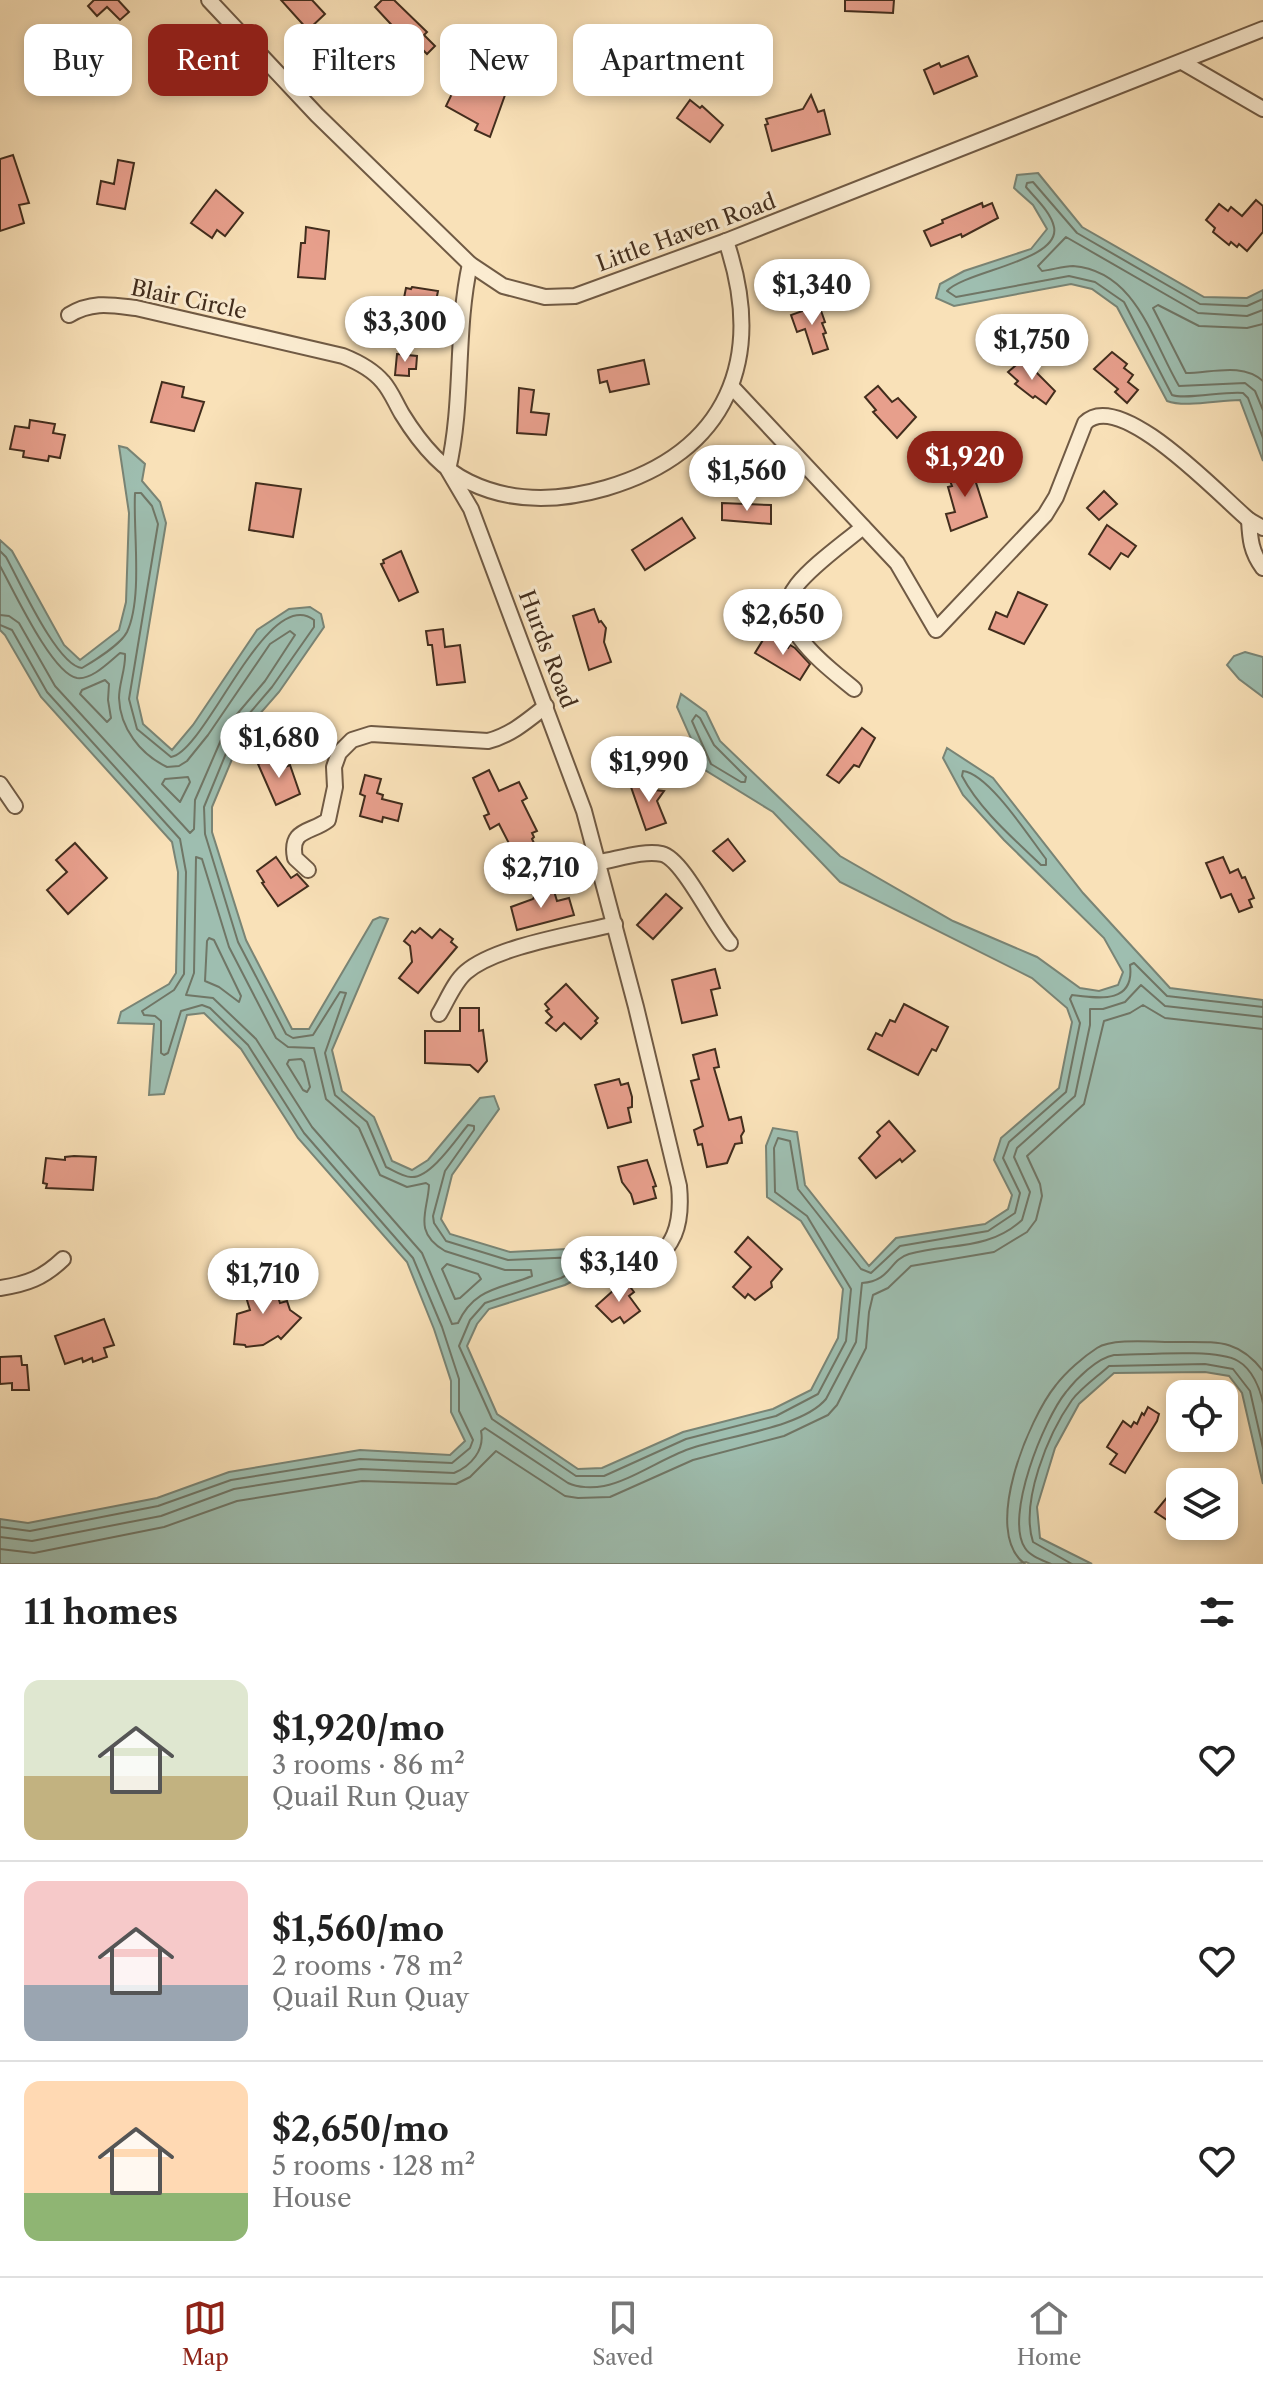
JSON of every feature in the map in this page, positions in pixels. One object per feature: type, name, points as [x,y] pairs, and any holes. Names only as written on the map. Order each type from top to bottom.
[{"type":"street","name":"Little Haven Road","points":[[209,0],[317,115],[470,264],[503,286],[545,297],[575,296],[726,241],[1263,29]]},
{"type":"street","points":[[1182,62],[1263,109]]},
{"type":"street","points":[[470,264],[463,306],[456,426],[448,470],[467,481],[506,495],[562,497],[621,484],[670,461],[703,434],[721,409],[732,387],[741,349],[738,287],[726,241]]},
{"type":"street","name":"Blair Circle","points":[[69,315],[103,303],[343,356],[372,371],[384,383],[422,442],[448,470]]},
{"type":"street","points":[[732,387],[897,563],[936,630],[1045,515],[1056,497],[1085,423],[1100,414],[1152,437],[1193,467],[1249,520],[1263,528]]},
{"type":"street","name":"Hurds Road","points":[[448,470],[471,509],[580,798],[600,862],[681,1206],[672,1242],[663,1256],[643,1273]]},
{"type":"street","points":[[1249,520],[1250,542],[1263,568]]},
{"type":"street","points":[[854,689],[804,644],[792,622],[789,605],[798,583],[863,527]]},
{"type":"street","points":[[308,870],[295,858],[295,841],[300,834],[328,820],[335,787],[334,767],[339,753],[352,740],[371,734],[488,741],[518,728],[546,706]]},
{"type":"street","points":[[0,784],[15,806]]},
{"type":"street","points":[[600,862],[655,853],[673,859],[716,928],[730,943]]},
{"type":"street","points":[[439,1014],[461,977],[480,962],[509,951],[615,924]]},
{"type":"street","points":[[0,1288],[33,1281],[48,1273],[63,1259]]},
{"type":"water","points":[[1038,173],[1082,227],[1204,297],[1247,298],[1263,290],[1263,461],[1240,400],[1192,404],[1167,401],[1117,307],[1092,289],[1071,284],[954,306],[936,298],[940,284],[964,271],[1031,249],[1047,229],[1033,205],[1014,188],[1017,175]]},
{"type":"water","points":[[119,446],[127,448],[145,464],[142,481],[160,502],[166,523],[137,698],[143,724],[172,750],[193,725],[257,630],[289,609],[310,607],[321,614],[324,627],[279,692],[243,733],[212,807],[212,832],[246,940],[292,1029],[309,1029],[373,920],[380,917],[388,919],[332,1050],[342,1091],[374,1117],[392,1161],[412,1170],[428,1160],[480,1098],[494,1096],[499,1109],[452,1175],[441,1219],[450,1234],[510,1252],[586,1248],[590,1253],[591,1272],[565,1285],[489,1309],[477,1324],[467,1346],[497,1414],[578,1469],[602,1468],[683,1432],[773,1409],[811,1390],[838,1338],[843,1289],[801,1221],[767,1197],[766,1146],[773,1128],[797,1132],[805,1185],[869,1266],[896,1238],[985,1224],[1008,1209],[1012,1195],[994,1160],[1001,1138],[1059,1088],[1072,1022],[1067,1008],[1032,978],[840,882],[773,812],[705,770],[677,707],[681,694],[706,712],[720,741],[840,856],[953,921],[1037,957],[1080,988],[1099,991],[1118,985],[1123,972],[1104,938],[1004,840],[963,795],[943,758],[947,748],[993,778],[1083,893],[1170,988],[1263,1000],[1263,1484],[1238,1380],[1205,1372],[1114,1373],[1079,1404],[1055,1448],[1037,1507],[1040,1538],[1092,1564],[0,1564],[0,1519],[28,1523],[157,1498],[229,1472],[360,1450],[450,1455],[465,1441],[451,1412],[451,1381],[407,1262],[298,1138],[241,1049],[204,1013],[187,1015],[164,1094],[149,1095],[154,1024],[118,1023],[121,1012],[169,984],[176,973],[178,872],[172,842],[41,697],[0,630],[0,540],[12,551],[64,645],[80,660],[119,630],[126,602],[129,513]]},
{"type":"water","points":[[1245,652],[1263,657],[1263,697],[1239,679],[1227,665],[1234,656]]},
{"type":"building","points":[[94,0],[118,0],[129,12],[120,20],[107,7],[97,16],[88,6]]},
{"type":"building","points":[[281,0],[312,0],[325,14],[314,24],[303,24]]},
{"type":"building","points":[[382,0],[394,0],[419,24],[391,24],[375,7]]},
{"type":"building","points":[[845,0],[894,0],[893,13],[845,11]]},
{"type":"building","points":[[424,35],[435,46],[427,54],[424,51]]},
{"type":"building","points":[[968,56],[977,76],[934,94],[924,70]]},
{"type":"building","points":[[811,95],[818,112],[824,110],[830,134],[772,151],[766,119],[803,109]]},
{"type":"building","points":[[451,96],[505,96],[490,137],[475,130],[478,124],[446,106]]},
{"type":"building","points":[[690,100],[700,108],[702,106],[723,125],[710,142],[677,118]]},
{"type":"building","points":[[13,155],[29,203],[19,205],[24,223],[0,231],[0,159]]},
{"type":"building","points":[[118,160],[134,163],[125,209],[97,204],[101,181],[114,184]]},
{"type":"building","points":[[216,190],[243,213],[225,236],[217,230],[212,238],[191,223]]},
{"type":"building","points":[[1256,200],[1263,206],[1263,232],[1247,251],[1239,244],[1237,247],[1231,242],[1229,245],[1213,232],[1215,228],[1206,220],[1219,204],[1228,211],[1231,207],[1242,216]]},
{"type":"building","points":[[982,203],[983,207],[992,203],[998,218],[962,237],[961,234],[931,246],[924,231]]},
{"type":"building","points":[[306,227],[329,231],[325,279],[298,277],[301,243],[305,243]]},
{"type":"building","points":[[406,288],[438,291],[435,306],[428,305],[427,312],[402,308]]},
{"type":"building","points":[[819,305],[825,322],[822,323],[826,333],[823,334],[828,349],[813,354],[805,329],[797,332],[791,315]]},
{"type":"building","points":[[1112,352],[1127,364],[1124,368],[1133,375],[1128,382],[1138,390],[1127,403],[1115,392],[1118,389],[1094,369]]},
{"type":"building","points":[[397,354],[417,356],[416,369],[409,369],[409,376],[395,375]]},
{"type":"building","points":[[1023,359],[1055,391],[1046,404],[1015,384],[1018,381],[1008,372]]},
{"type":"building","points":[[644,360],[649,384],[610,392],[607,381],[600,383],[598,370]]},
{"type":"building","points":[[162,382],[184,387],[182,397],[204,402],[194,431],[151,422]]},
{"type":"building","points":[[878,386],[892,402],[898,398],[916,417],[897,438],[873,412],[876,410],[865,397]]},
{"type":"building","points":[[519,388],[534,390],[531,412],[549,414],[546,435],[517,433]]},
{"type":"building","points":[[30,420],[55,424],[53,433],[65,435],[60,458],[49,456],[48,461],[23,457],[24,451],[10,449],[15,426],[29,428]]},
{"type":"building","points":[[970,464],[987,517],[951,531],[946,514],[955,512],[948,487],[952,486],[949,470]]},
{"type":"building","points":[[256,483],[301,489],[293,537],[249,530]]},
{"type":"building","points":[[1104,491],[1117,504],[1099,520],[1087,508]]},
{"type":"building","points":[[722,503],[771,505],[771,524],[722,520]]},
{"type":"building","points":[[682,518],[695,538],[645,570],[632,550]]},
{"type":"building","points":[[1107,525],[1136,546],[1128,557],[1121,553],[1110,569],[1089,554]]},
{"type":"building","points":[[401,551],[418,592],[399,601],[381,564]]},
{"type":"building","points":[[1018,592],[1047,605],[1024,644],[989,629],[996,612],[1007,617]]},
{"type":"building","points":[[594,609],[599,622],[606,628],[604,642],[611,662],[589,670],[573,616]]},
{"type":"building","points":[[443,629],[445,647],[460,645],[465,682],[437,685],[432,645],[428,645],[426,631]]},
{"type":"building","points":[[766,635],[788,648],[790,645],[795,648],[810,664],[800,680],[755,653]]},
{"type":"building","points":[[862,728],[875,738],[859,767],[854,765],[839,783],[827,775]]},
{"type":"building","points":[[279,755],[285,767],[290,765],[300,794],[276,805],[258,764]]},
{"type":"building","points":[[489,770],[499,791],[519,782],[527,798],[522,801],[537,831],[532,833],[532,839],[537,849],[517,859],[499,824],[490,829],[484,816],[489,814],[473,778]]},
{"type":"building","points":[[365,775],[381,779],[377,793],[383,795],[382,799],[402,804],[398,821],[383,817],[382,822],[360,816],[365,796],[360,794]]},
{"type":"building","points":[[651,780],[654,790],[664,791],[657,801],[666,823],[646,830],[631,787]]},
{"type":"building","points":[[728,839],[745,861],[733,871],[713,851]]},
{"type":"building","points":[[75,843],[107,878],[68,914],[47,890],[67,872],[56,860]]},
{"type":"building","points":[[276,857],[291,878],[297,874],[308,886],[278,906],[257,871]]},
{"type":"building","points":[[1223,857],[1230,873],[1238,869],[1242,878],[1245,877],[1254,898],[1249,900],[1252,907],[1239,912],[1231,894],[1221,898],[1206,863]]},
{"type":"building","points":[[537,891],[554,891],[557,901],[569,898],[574,915],[517,930],[511,907],[533,899]]},
{"type":"building","points":[[666,894],[682,908],[653,939],[637,925]]},
{"type":"building","points":[[420,928],[432,938],[440,929],[453,939],[451,942],[457,947],[418,993],[399,978],[412,962],[410,946],[404,941],[412,931],[415,933]]},
{"type":"building","points":[[715,969],[720,988],[711,990],[717,1015],[682,1023],[672,980]]},
{"type":"building","points":[[566,984],[598,1018],[581,1039],[564,1023],[556,1031],[546,1023],[552,1017],[546,1011],[549,1009],[545,1004]]},
{"type":"building","points":[[904,1004],[948,1027],[936,1051],[932,1049],[918,1075],[868,1049],[876,1033],[882,1036],[890,1020],[895,1022]]},
{"type":"building","points":[[460,1008],[479,1008],[479,1031],[483,1030],[487,1061],[478,1072],[470,1065],[425,1063],[425,1031],[460,1031]]},
{"type":"building","points":[[715,1049],[719,1067],[714,1068],[729,1120],[741,1117],[744,1131],[742,1143],[735,1144],[727,1163],[707,1167],[702,1144],[698,1145],[694,1130],[703,1126],[691,1081],[699,1079],[693,1055]]},
{"type":"building","points":[[619,1079],[621,1085],[628,1083],[632,1097],[632,1107],[628,1108],[631,1122],[608,1128],[595,1085]]},
{"type":"building","points":[[889,1121],[915,1151],[876,1178],[859,1158],[880,1136],[877,1132]]},
{"type":"building","points":[[65,1157],[96,1157],[93,1190],[46,1188],[47,1184],[43,1183],[46,1158],[65,1160]]},
{"type":"building","points":[[647,1160],[656,1186],[653,1187],[656,1198],[634,1204],[618,1167]]},
{"type":"building","points":[[748,1237],[782,1269],[771,1282],[772,1287],[755,1300],[748,1294],[745,1298],[733,1287],[751,1267],[735,1252]]},
{"type":"building","points":[[272,1278],[280,1303],[287,1301],[290,1310],[301,1318],[281,1339],[278,1336],[263,1345],[246,1347],[234,1344],[237,1314],[250,1310],[243,1287]]},
{"type":"building","points":[[625,1280],[634,1292],[629,1296],[640,1311],[624,1323],[620,1317],[612,1322],[596,1306]]},
{"type":"building","points":[[104,1319],[114,1345],[104,1348],[107,1357],[93,1362],[92,1358],[83,1362],[82,1358],[65,1364],[55,1336]]},
{"type":"building","points":[[21,1356],[22,1365],[27,1365],[29,1390],[12,1390],[12,1383],[0,1384],[0,1357]]},
{"type":"building","points":[[1148,1407],[1159,1414],[1157,1421],[1125,1473],[1110,1464],[1117,1454],[1107,1447],[1123,1421],[1131,1427],[1134,1422],[1137,1424]]},
{"type":"building","points":[[1166,1499],[1166,1519],[1155,1512]]}]
